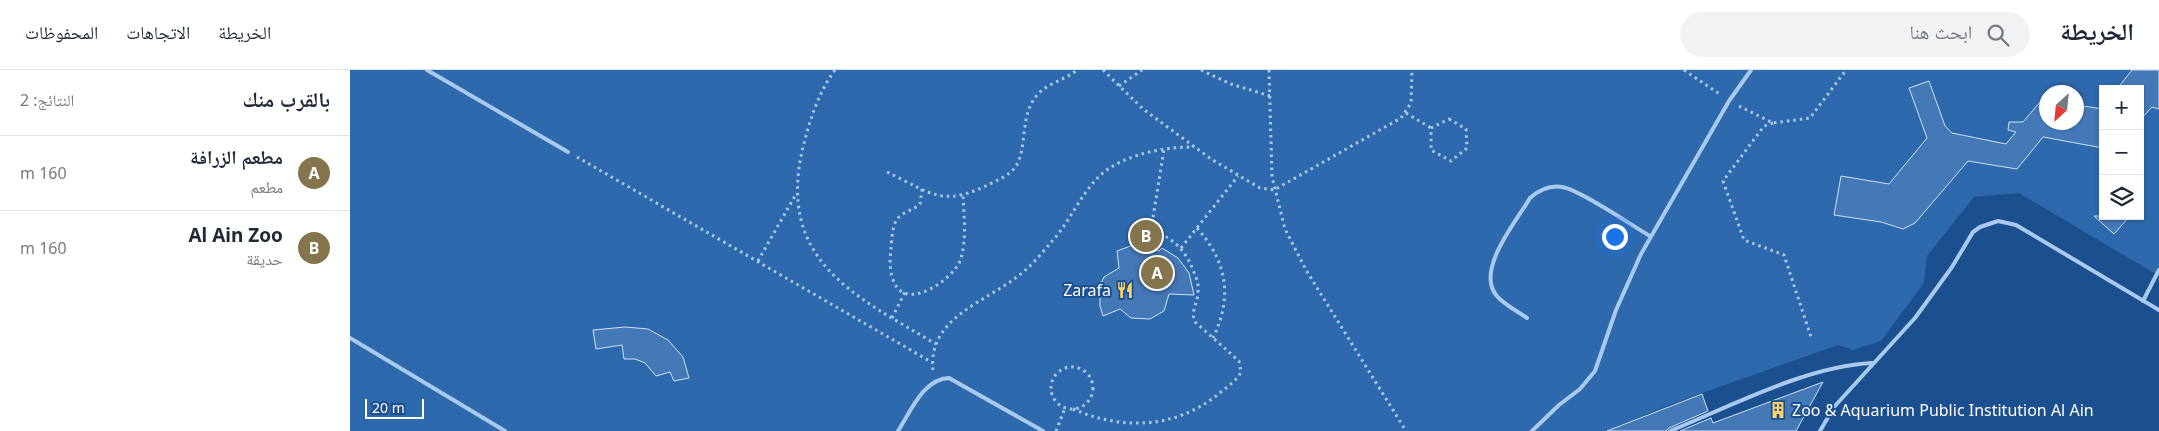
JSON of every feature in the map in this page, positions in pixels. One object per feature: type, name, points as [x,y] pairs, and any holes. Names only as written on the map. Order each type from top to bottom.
[{"type":"lane","points":[[427,70],[568,152]]},
{"type":"lane","points":[[1532,431],[1548,415],[1580,389],[1595,371],[1627,283],[1650,236],[1729,101],[1751,70]]},
{"type":"lane","points":[[1527,318],[1497,297],[1489,282],[1489,273],[1495,257],[1530,198],[1537,192],[1553,186],[1571,190],[1650,236]]},
{"type":"lane","points":[[1820,431],[1834,407],[1872,363],[1915,318],[1952,267],[1967,238],[1988,223],[1998,222],[2016,225],[2159,310]]},
{"type":"lane","points":[[2143,301],[2159,270]]},
{"type":"lane","points":[[350,338],[505,431]]},
{"type":"lane","points":[[1670,431],[1803,377],[1837,366],[1872,363]]},
{"type":"lane","points":[[898,431],[925,390],[935,380],[949,378],[956,380],[1043,431]]},
{"type":"path","points":[[835,70],[827,80],[810,119],[801,158],[796,193],[801,225],[817,256],[850,289],[892,318],[936,344]]},
{"type":"path","points":[[887,172],[946,198],[963,196],[1011,173],[1019,161],[1028,113],[1038,94],[1077,70]]},
{"type":"path","points":[[1103,70],[1144,109],[1194,147],[1260,188],[1274,190],[1396,122],[1406,113],[1411,103],[1412,70]]},
{"type":"path","points":[[1119,86],[1142,70]]},
{"type":"path","points":[[1201,70],[1232,84],[1270,96]]},
{"type":"path","points":[[1269,70],[1274,190],[1285,229],[1306,270],[1406,431]]},
{"type":"path","points":[[1684,70],[1729,101],[1773,123]]},
{"type":"path","points":[[1812,340],[1784,255],[1744,240],[1723,181],[1764,126],[1810,118],[1846,70]]},
{"type":"path","points":[[1406,113],[1431,128]]},
{"type":"path","points":[[1449,119],[1466,129],[1467,148],[1452,161],[1431,150],[1431,128],[1449,119]]},
{"type":"path","points":[[935,380],[932,363],[941,332],[950,322],[1015,278],[1043,252],[1104,172],[1127,159],[1164,149],[1194,147]]},
{"type":"path","points":[[1151,230],[1164,149]]},
{"type":"path","points":[[568,152],[758,260],[932,363]]},
{"type":"path","points":[[1181,248],[1238,176]]},
{"type":"path","points":[[922,189],[920,204],[902,214],[896,222],[891,243],[894,282],[905,292],[919,294],[940,284],[955,269],[960,260],[963,243],[963,196]]},
{"type":"path","points":[[758,260],[796,193]]},
{"type":"path","points":[[1072,410],[1087,404],[1093,390],[1088,375],[1075,367],[1060,370],[1051,383],[1053,398],[1064,408],[1101,420],[1131,424],[1154,423],[1184,415],[1206,404],[1236,379],[1241,372],[1239,361],[1195,322],[1193,317],[1199,291],[1191,264],[1181,248],[1171,239],[1151,230],[1130,228]]},
{"type":"path","points":[[1197,228],[1217,256],[1222,272],[1224,306],[1213,338]]},
{"type":"path","points":[[892,318],[905,292]]},
{"type":"path","points":[[1056,431],[1064,408]]},
{"type":"shaded area","points":[[350,70],[2159,70],[2159,276],[2019,193],[1974,197],[1927,256],[1924,283],[1881,341],[1853,350],[1838,345],[1674,403],[1607,431],[350,431]]},
{"type":"building","points":[[2132,70],[2159,70],[2159,109],[2152,107],[2144,116],[2144,85],[2120,85]]},
{"type":"building","points":[[1929,81],[1945,126],[1952,133],[2006,144],[2016,132],[2008,130],[2009,122],[2023,122],[2039,103],[2039,130],[2084,130],[2084,106],[2099,108],[2099,147],[2043,137],[2017,169],[1968,161],[1915,223],[1903,229],[1881,222],[1834,215],[1841,176],[1889,184],[1927,138],[1909,88]]},
{"type":"building","points":[[2094,216],[2099,216],[2099,220],[2126,220],[2114,234]]},
{"type":"building","points":[[1133,245],[1147,245],[1159,251],[1162,248],[1178,258],[1189,273],[1194,295],[1169,294],[1164,311],[1150,319],[1131,318],[1120,309],[1103,316],[1100,306],[1100,285],[1104,277],[1119,268],[1117,251]]},
{"type":"building","points":[[625,327],[648,329],[668,340],[683,357],[689,378],[674,381],[670,372],[656,376],[645,363],[635,359],[624,359],[622,345],[596,349],[593,330]]},
{"type":"building","name":"Zoo & Aquarium Public Institution Al Ain","points":[[1823,382],[1796,431],[1680,431],[1711,418],[1713,423]]},
{"type":"building","points":[[1702,394],[1708,411],[1666,431],[1607,431]]},
{"type":"place","name":"Al Ain Zoo","points":[[1146,236]]},
{"type":"place","name":"مطعم الزرافة","points":[[1157,273]]},
{"type":"place","name":"Zarafa","points":[[1125,290]]},
{"type":"place","name":"Zoo & Aquarium Public Institution Al Ain","points":[[1778,410]]}]
